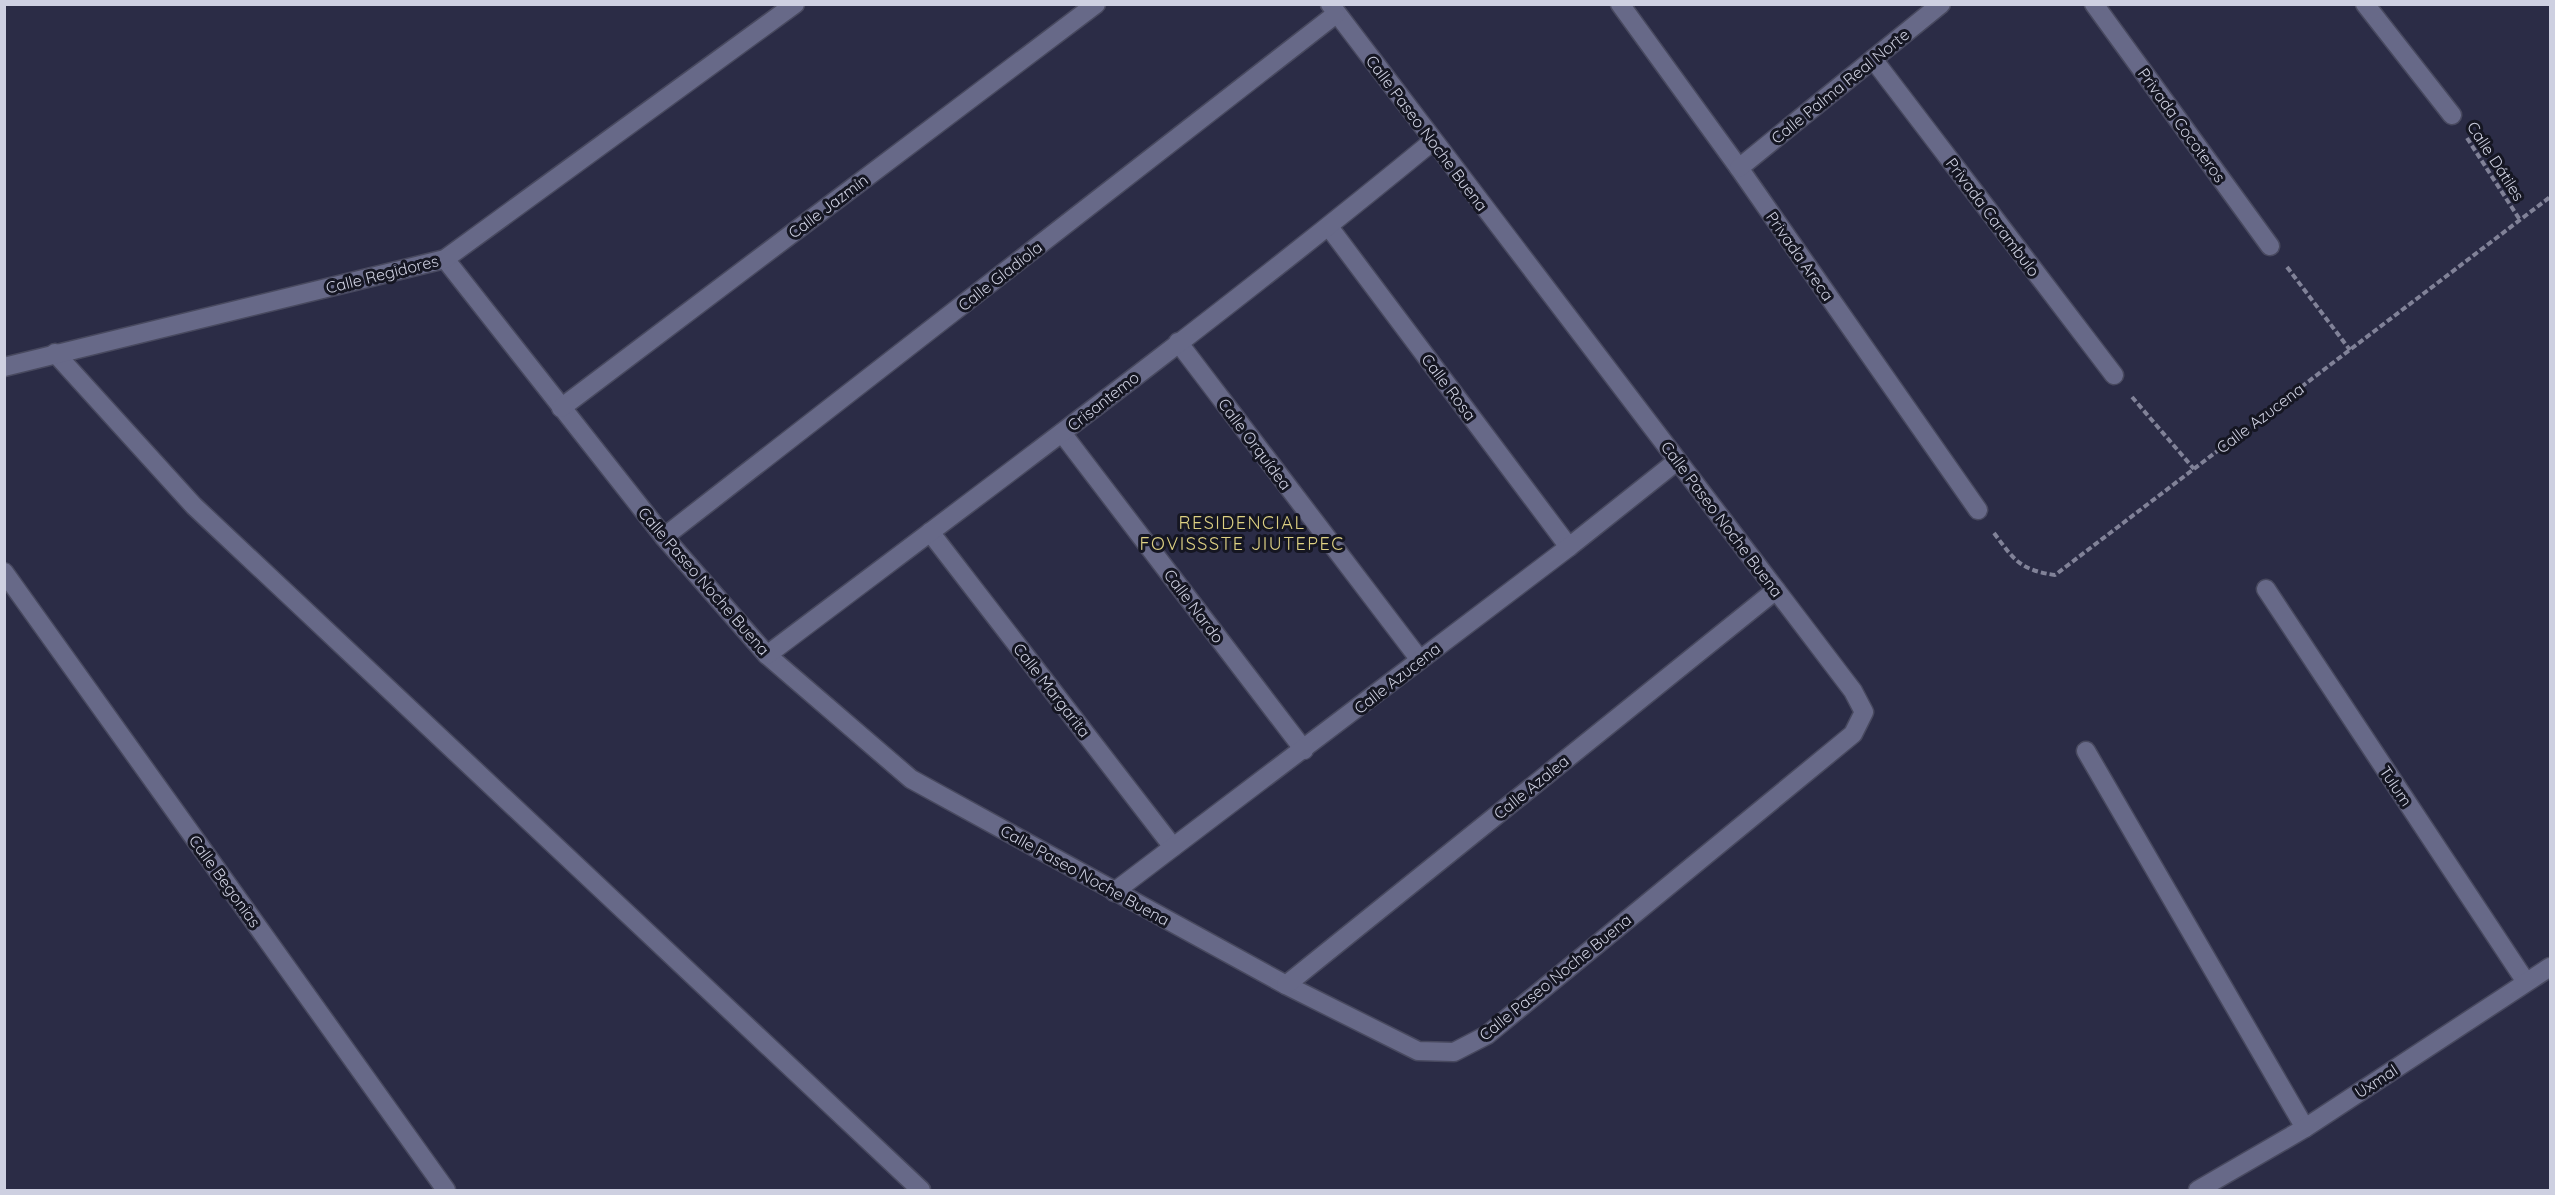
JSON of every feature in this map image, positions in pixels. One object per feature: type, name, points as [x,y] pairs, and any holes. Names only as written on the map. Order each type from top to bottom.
[{"type":"street","name":"Calle Regidores","points":[[4,367],[445,259],[795,4]]},
{"type":"street","name":"Calle Jazmín","points":[[561,408],[1096,4]]},
{"type":"street","name":"Privada Areca","points":[[1620,4],[1739,168],[1978,510]]},
{"type":"street","name":"Calle Palma Real Norte","points":[[1739,168],[1941,4]]},
{"type":"street","name":"Privada Cocoteros","points":[[2094,4],[2270,246]]},
{"type":"street","points":[[2365,4],[2452,115]]},
{"type":"street","name":"Calle Paseo Noche Buena","points":[[445,259],[664,537],[767,655],[911,779],[1286,985],[1418,1051],[1454,1052],[1487,1035],[1852,734],[1864,712],[1853,691],[1333,9]]},
{"type":"street","name":"Calle Gladiola","points":[[664,537],[1333,9]]},
{"type":"street","name":"Privada Carambulo","points":[[1873,59],[2114,375]]},
{"type":"street","name":"Crisantemo","points":[[767,655],[1062,433],[1329,227],[1433,141]]},
{"type":"street","name":"Calle Rosa","points":[[1329,227],[1569,547]]},
{"type":"street","name":"Calle Orquídea","points":[[1178,342],[1420,660]]},
{"type":"street","points":[[55,353],[194,506],[921,1191]]},
{"type":"street","name":"Calle Nardo","points":[[1062,433],[1304,750]]},
{"type":"street","name":"Calle Azucena","points":[[1114,891],[1304,750],[1569,547],[1677,461]]},
{"type":"street","name":"Calle Margarita","points":[[930,532],[1173,847]]},
{"type":"street","name":"Calle Begonias","points":[[4,572],[446,1191]]},
{"type":"street","name":"Tulum","points":[[2266,589],[2526,982]]},
{"type":"street","name":"Calle Azalea","points":[[1286,985],[1776,590]]},
{"type":"street","points":[[2086,751],[2306,1128]]},
{"type":"street","name":"Uxmal","points":[[2198,1191],[2306,1128],[2550,967]]},
{"type":"path","name":"Calle Dátiles","points":[[2452,115],[2520,220]]},
{"type":"path","name":"Calle Azucena","points":[[1978,510],[2015,561],[2034,572],[2055,575],[2550,197]]},
{"type":"path","points":[[2270,246],[2350,350]]},
{"type":"path","points":[[2114,375],[2194,469]]},
{"type":"district","name":"RESIDENCIAL FOVISSSTE JIUTEPEC","points":[[1242,532]]}]
